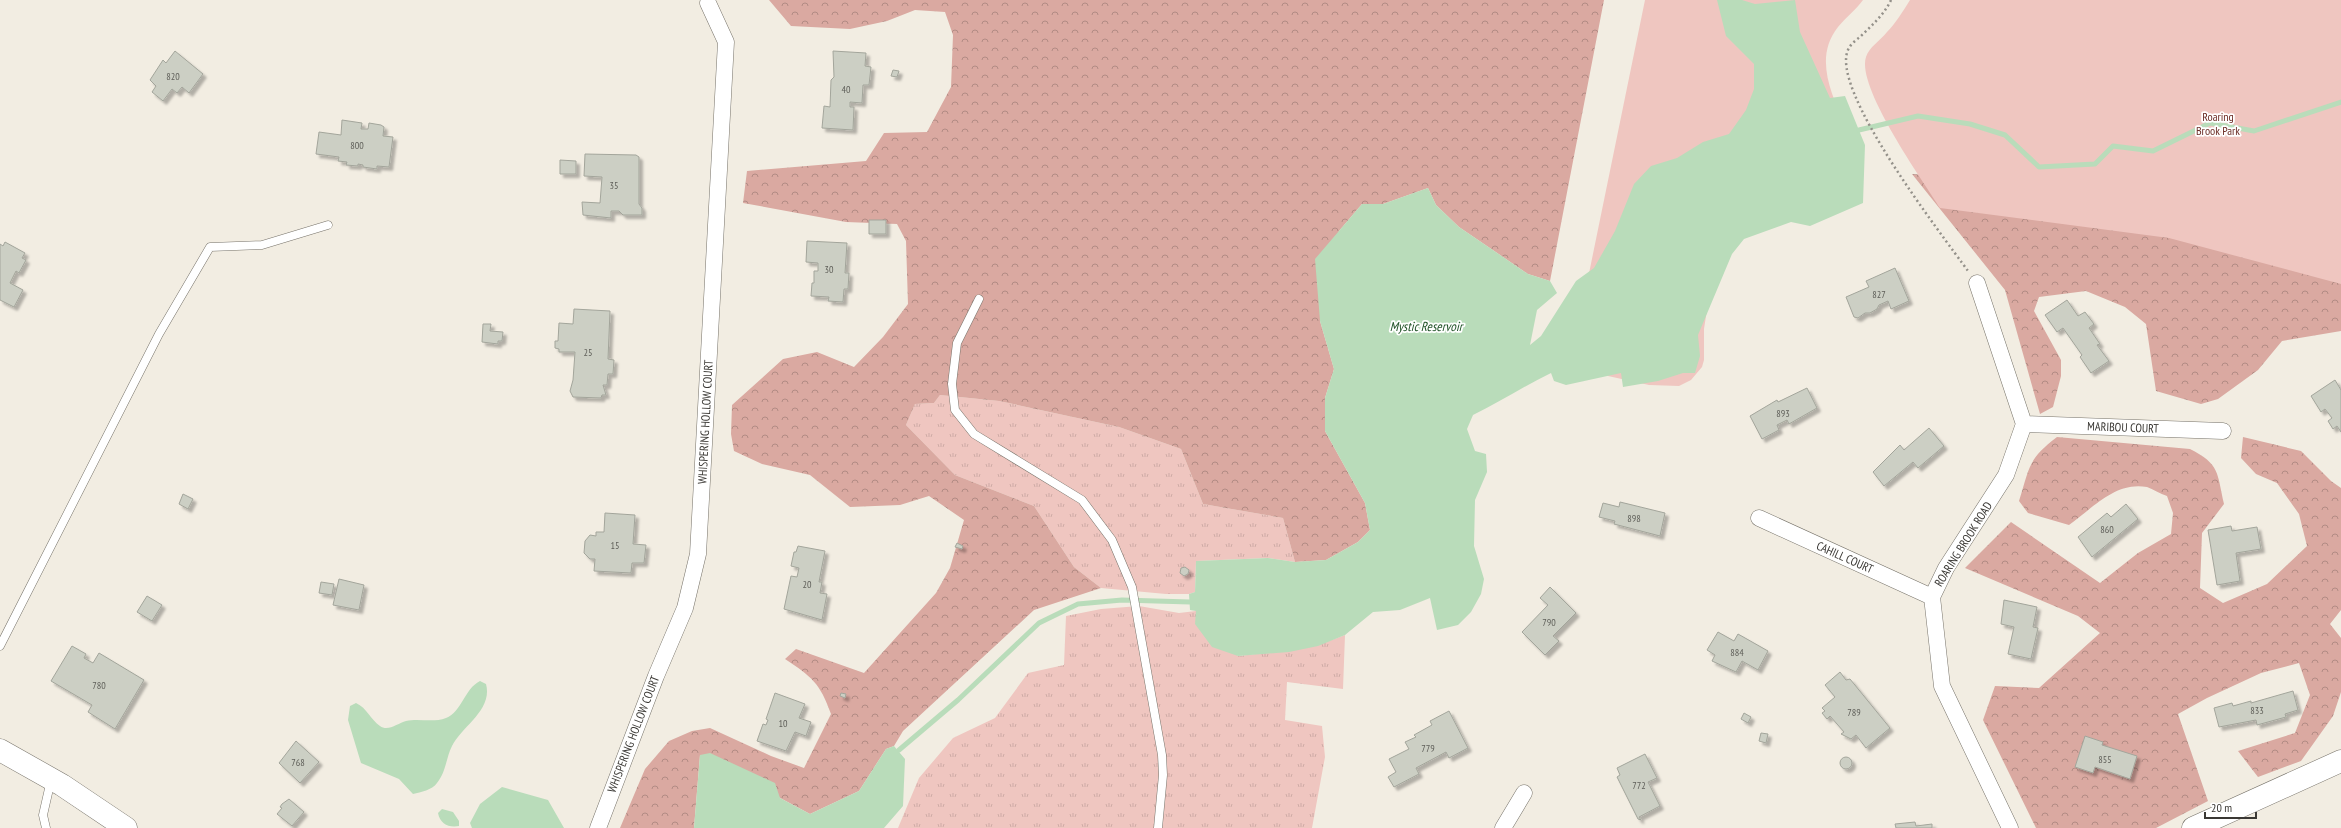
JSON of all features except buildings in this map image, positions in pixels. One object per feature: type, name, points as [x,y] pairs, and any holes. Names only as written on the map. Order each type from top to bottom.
[{"type":"main road","points":[[0,750],[51,779],[126,828]]},
{"type":"main road","points":[[2193,828],[2341,761]]},
{"type":"street","name":"WHISPERING HOLLOW COURT","points":[[598,828],[656,676],[685,608],[698,554],[726,42],[708,3]]},
{"type":"street","points":[[1977,283],[2024,424]]},
{"type":"street","name":"MARIBOU COURT","points":[[2024,424],[2222,431]]},
{"type":"street","name":"ROARING BROOK ROAD","points":[[2010,828],[1942,686],[1932,597],[1946,568],[2006,475],[2024,424]]},
{"type":"street","name":"CAHILL COURT","points":[[1759,518],[1932,597]]},
{"type":"street","points":[[1503,828],[1524,793]]},
{"type":"lane","points":[[0,646],[159,334],[210,247],[262,245],[328,226]]},
{"type":"lane","points":[[979,299],[956,343],[952,384],[956,410],[974,434],[1082,500],[1112,540],[1132,588],[1162,755],[1163,775],[1158,828]]},
{"type":"lane","points":[[46,828],[43,814],[51,779]]},
{"type":"path","points":[[1891,0],[1885,12],[1848,48],[1846,65],[1849,81],[1878,142],[1977,283]]},
{"type":"green space","points":[[769,0],[1604,0],[1550,281],[1528,274],[1459,227],[1436,205],[1428,188],[1383,204],[1362,204],[1339,231],[1320,321],[1334,369],[1325,398],[1325,431],[1365,503],[1370,530],[1358,542],[1326,560],[1295,562],[1283,518],[1203,504],[1181,449],[1119,427],[999,401],[940,395],[934,403],[915,404],[906,425],[955,475],[1034,506],[1074,567],[1101,588],[1034,610],[903,731],[894,746],[886,749],[859,791],[810,814],[700,755],[694,828],[620,828],[645,769],[669,741],[692,731],[710,728],[771,756],[804,768],[831,714],[819,688],[809,676],[785,659],[796,649],[864,673],[936,593],[950,568],[964,520],[929,496],[900,505],[850,507],[810,475],[762,464],[734,451],[731,434],[732,405],[783,359],[817,352],[854,367],[883,337],[908,304],[906,241],[897,224],[846,222],[743,203],[747,171],[866,161],[884,133],[927,132],[951,87],[953,35],[945,12],[915,10],[887,21],[850,29],[791,26]]},
{"type":"green space","points":[[1645,0],[1863,0],[1838,27],[1827,50],[1827,75],[1834,100],[1844,123],[1737,227],[1711,284],[1704,329],[1704,360],[1702,367],[1691,380],[1679,386],[1649,385],[1608,376],[1569,371]]},
{"type":"green space","name":"Roaring Brook Park","points":[[1910,0],[2341,0],[2341,284],[2169,238],[1940,208],[1893,134],[1871,89],[1866,71],[1867,53],[1893,25]]},
{"type":"green space","points":[[1912,174],[2005,180],[2341,258],[2341,331],[2282,341],[2258,370],[2218,399],[2201,404],[2156,391],[2146,324],[2125,307],[2086,291],[2039,297],[2034,311],[2061,360],[2061,376],[2053,407],[2040,414],[2005,290]]},
{"type":"green space","points":[[940,395],[999,401],[1119,427],[1181,449],[1203,504],[1283,518],[1295,562],[1268,558],[1196,561],[1195,592],[1189,594],[1166,594],[1101,588],[1074,567],[1034,506],[955,475],[906,425],[915,404],[934,403]]},
{"type":"green space","points":[[2057,437],[2190,449],[2200,454],[2212,465],[2216,470],[2224,504],[2202,533],[2200,588],[2223,603],[2267,584],[2307,546],[2299,514],[2277,483],[2256,474],[2241,458],[2243,437],[2301,451],[2331,481],[2341,488],[2341,610],[2330,624],[2341,638],[2341,692],[2333,716],[2301,761],[2258,777],[2238,751],[2295,733],[2310,695],[2299,663],[2261,673],[2207,698],[2178,714],[2208,801],[2156,828],[2036,828],[1983,720],[1995,686],[2039,688],[2100,633],[2078,616],[1965,568],[2011,522],[2100,583],[2138,553],[2171,534],[2173,513],[2167,496],[2147,487],[2135,486],[2114,492],[2095,504],[2069,525],[2028,513],[2019,501],[2028,472],[2035,458]]},
{"type":"green space","points":[[1139,606],[1179,613],[1196,611],[1197,617],[1238,656],[1305,647],[1345,635],[1343,689],[1287,682],[1285,720],[1322,726],[1325,757],[1312,828],[898,828],[919,778],[953,738],[995,718],[1028,673],[1064,665],[1066,616],[1101,609]]},
{"type":"water","name":"Mystic Reservoir","points":[[1717,0],[1742,0],[1755,4],[1795,0],[1800,32],[1830,98],[1845,96],[1865,145],[1863,203],[1810,226],[1791,222],[1744,239],[1732,254],[1698,335],[1700,356],[1695,373],[1683,373],[1658,381],[1623,387],[1621,373],[1566,385],[1554,381],[1551,373],[1473,415],[1467,429],[1475,451],[1486,454],[1487,472],[1475,500],[1474,546],[1484,579],[1481,594],[1471,612],[1458,625],[1437,630],[1430,598],[1400,610],[1373,612],[1345,635],[1318,646],[1289,652],[1238,656],[1212,647],[1195,624],[1196,611],[1190,610],[1189,594],[1195,592],[1196,561],[1268,558],[1295,562],[1326,560],[1358,542],[1370,530],[1365,503],[1325,431],[1325,398],[1334,369],[1320,321],[1315,259],[1362,204],[1383,204],[1428,188],[1436,205],[1459,227],[1528,274],[1550,281],[1557,293],[1537,310],[1530,345],[1541,336],[1576,281],[1594,268],[1615,231],[1634,184],[1651,166],[1677,158],[1703,142],[1729,134],[1746,110],[1754,89],[1754,64],[1726,36]]},
{"type":"water","points":[[480,681],[486,684],[487,693],[485,702],[481,710],[452,746],[440,779],[435,785],[426,790],[413,794],[399,779],[361,763],[348,720],[350,706],[356,703],[360,705],[383,728],[390,728],[411,720],[441,719],[446,718],[456,711],[470,689]]},
{"type":"water","points":[[894,746],[905,759],[903,806],[884,828],[694,828],[700,755],[710,753],[775,783],[780,798],[810,814],[859,791],[886,749]]},
{"type":"water","points":[[502,787],[548,800],[564,828],[472,828],[470,823],[480,804]]},
{"type":"water","points":[[442,809],[453,812],[459,821],[459,826],[448,826],[441,820],[438,813]]},
{"type":"waterway","points":[[1859,130],[1918,116],[1970,124],[2005,135],[2039,167],[2095,164],[2113,146],[2153,151],[2210,123],[2254,131],[2341,102]]},
{"type":"waterway","points":[[899,750],[958,700],[1039,623],[1078,604],[1122,600],[1190,602]]}]
